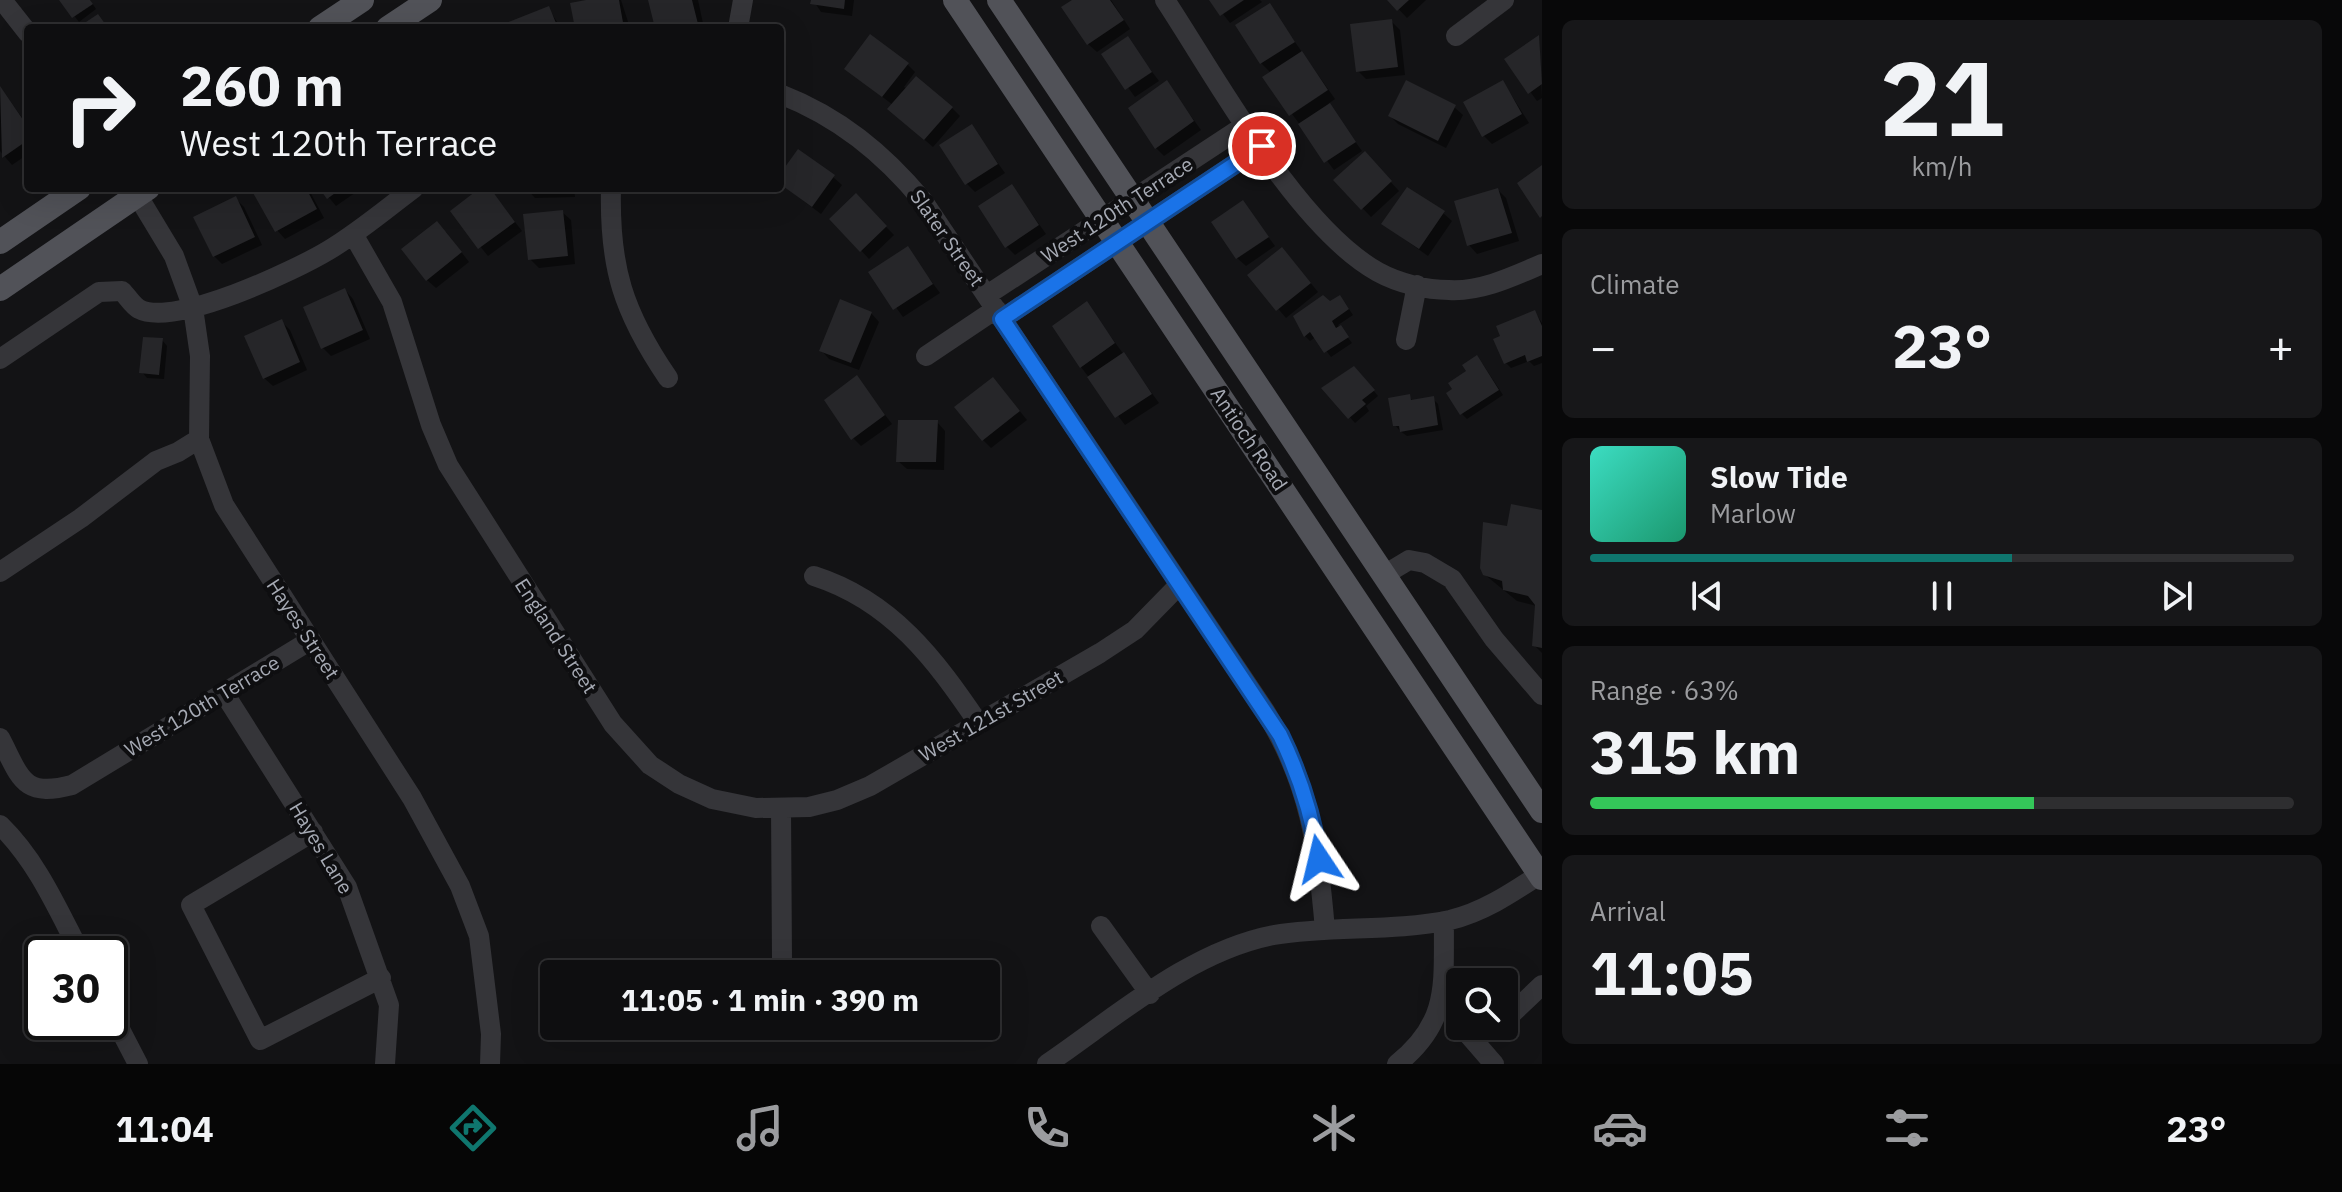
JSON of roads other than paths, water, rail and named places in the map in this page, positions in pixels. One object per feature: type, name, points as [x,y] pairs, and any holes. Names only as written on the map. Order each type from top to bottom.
[{"type":"main road","points":[[326,24],[362,0]]},
{"type":"main road","points":[[394,24],[430,0]]},
{"type":"main road","name":"Antioch Road","points":[[955,0],[1541,876]]},
{"type":"main road","name":"Antioch Road","points":[[999,0],[1542,811]]},
{"type":"main road","points":[[0,242],[73,192]]},
{"type":"main road","points":[[0,289],[136,192]]},
{"type":"street","points":[[2,0],[24,28]]},
{"type":"street","points":[[739,24],[743,0]]},
{"type":"street","points":[[1165,0],[1299,200],[1330,234],[1376,271],[1417,285],[1449,291],[1479,287],[1542,264]]},
{"type":"street","points":[[1456,36],[1504,0]]},
{"type":"street","name":"Slater Street","points":[[784,96],[837,121],[883,156],[923,201],[1265,711],[1299,774],[1312,815],[1325,930]]},
{"type":"street","name":"West 120th Terrace","points":[[926,356],[995,308],[1102,219],[1247,124]]},
{"type":"street","name":"West 120th Terrace","points":[[995,308],[1117,242],[1262,146]]},
{"type":"street","name":"Hayes Street","points":[[140,192],[174,256],[193,308],[200,356],[199,439],[224,505],[412,798],[460,886],[479,936],[491,1034],[490,1064]]},
{"type":"street","points":[[0,359],[99,292],[122,291],[139,309],[158,313],[193,308],[305,264],[353,234],[409,192]]},
{"type":"street","points":[[611,192],[611,241],[623,298],[633,322],[668,378]]},
{"type":"street","name":"England Street","points":[[353,234],[392,302],[431,425],[448,465],[613,724],[650,765],[687,788],[729,804],[781,808]]},
{"type":"street","points":[[1406,340],[1417,285]]},
{"type":"street","points":[[0,572],[81,518],[156,461],[199,439]]},
{"type":"street","points":[[1384,575],[1409,560],[1425,563],[1452,579],[1494,639],[1542,695]]},
{"type":"street","points":[[814,576],[862,596],[900,623],[948,678],[979,724]]},
{"type":"street","name":"West 121st Street","points":[[781,808],[809,807],[870,786],[1135,630],[1180,584]]},
{"type":"street","name":"West 120th Terrace","points":[[0,738],[23,781],[34,790],[48,791],[72,785],[311,640]]},
{"type":"street","name":"Hayes Lane","points":[[224,693],[347,887],[389,1005],[385,1064]]},
{"type":"street","points":[[781,808],[782,960]]},
{"type":"street","points":[[0,825],[22,846],[72,936]]},
{"type":"street","points":[[313,832],[191,905],[260,1040],[381,978]]},
{"type":"street","points":[[1047,1064],[1150,994],[1217,954],[1272,936],[1444,921],[1502,900],[1541,876]]},
{"type":"street","points":[[1397,1064],[1430,1029],[1443,999],[1444,921]]},
{"type":"street","points":[[1101,926],[1150,994]]},
{"type":"street","points":[[1518,1008],[1542,985]]},
{"type":"street","points":[[1443,999],[1446,1003]]},
{"type":"street","points":[[126,1040],[138,1064]]},
{"type":"street","points":[[1474,1040],[1494,1064]]},
{"type":"street","points":[[1476,1043],[1480,1040]]}]
